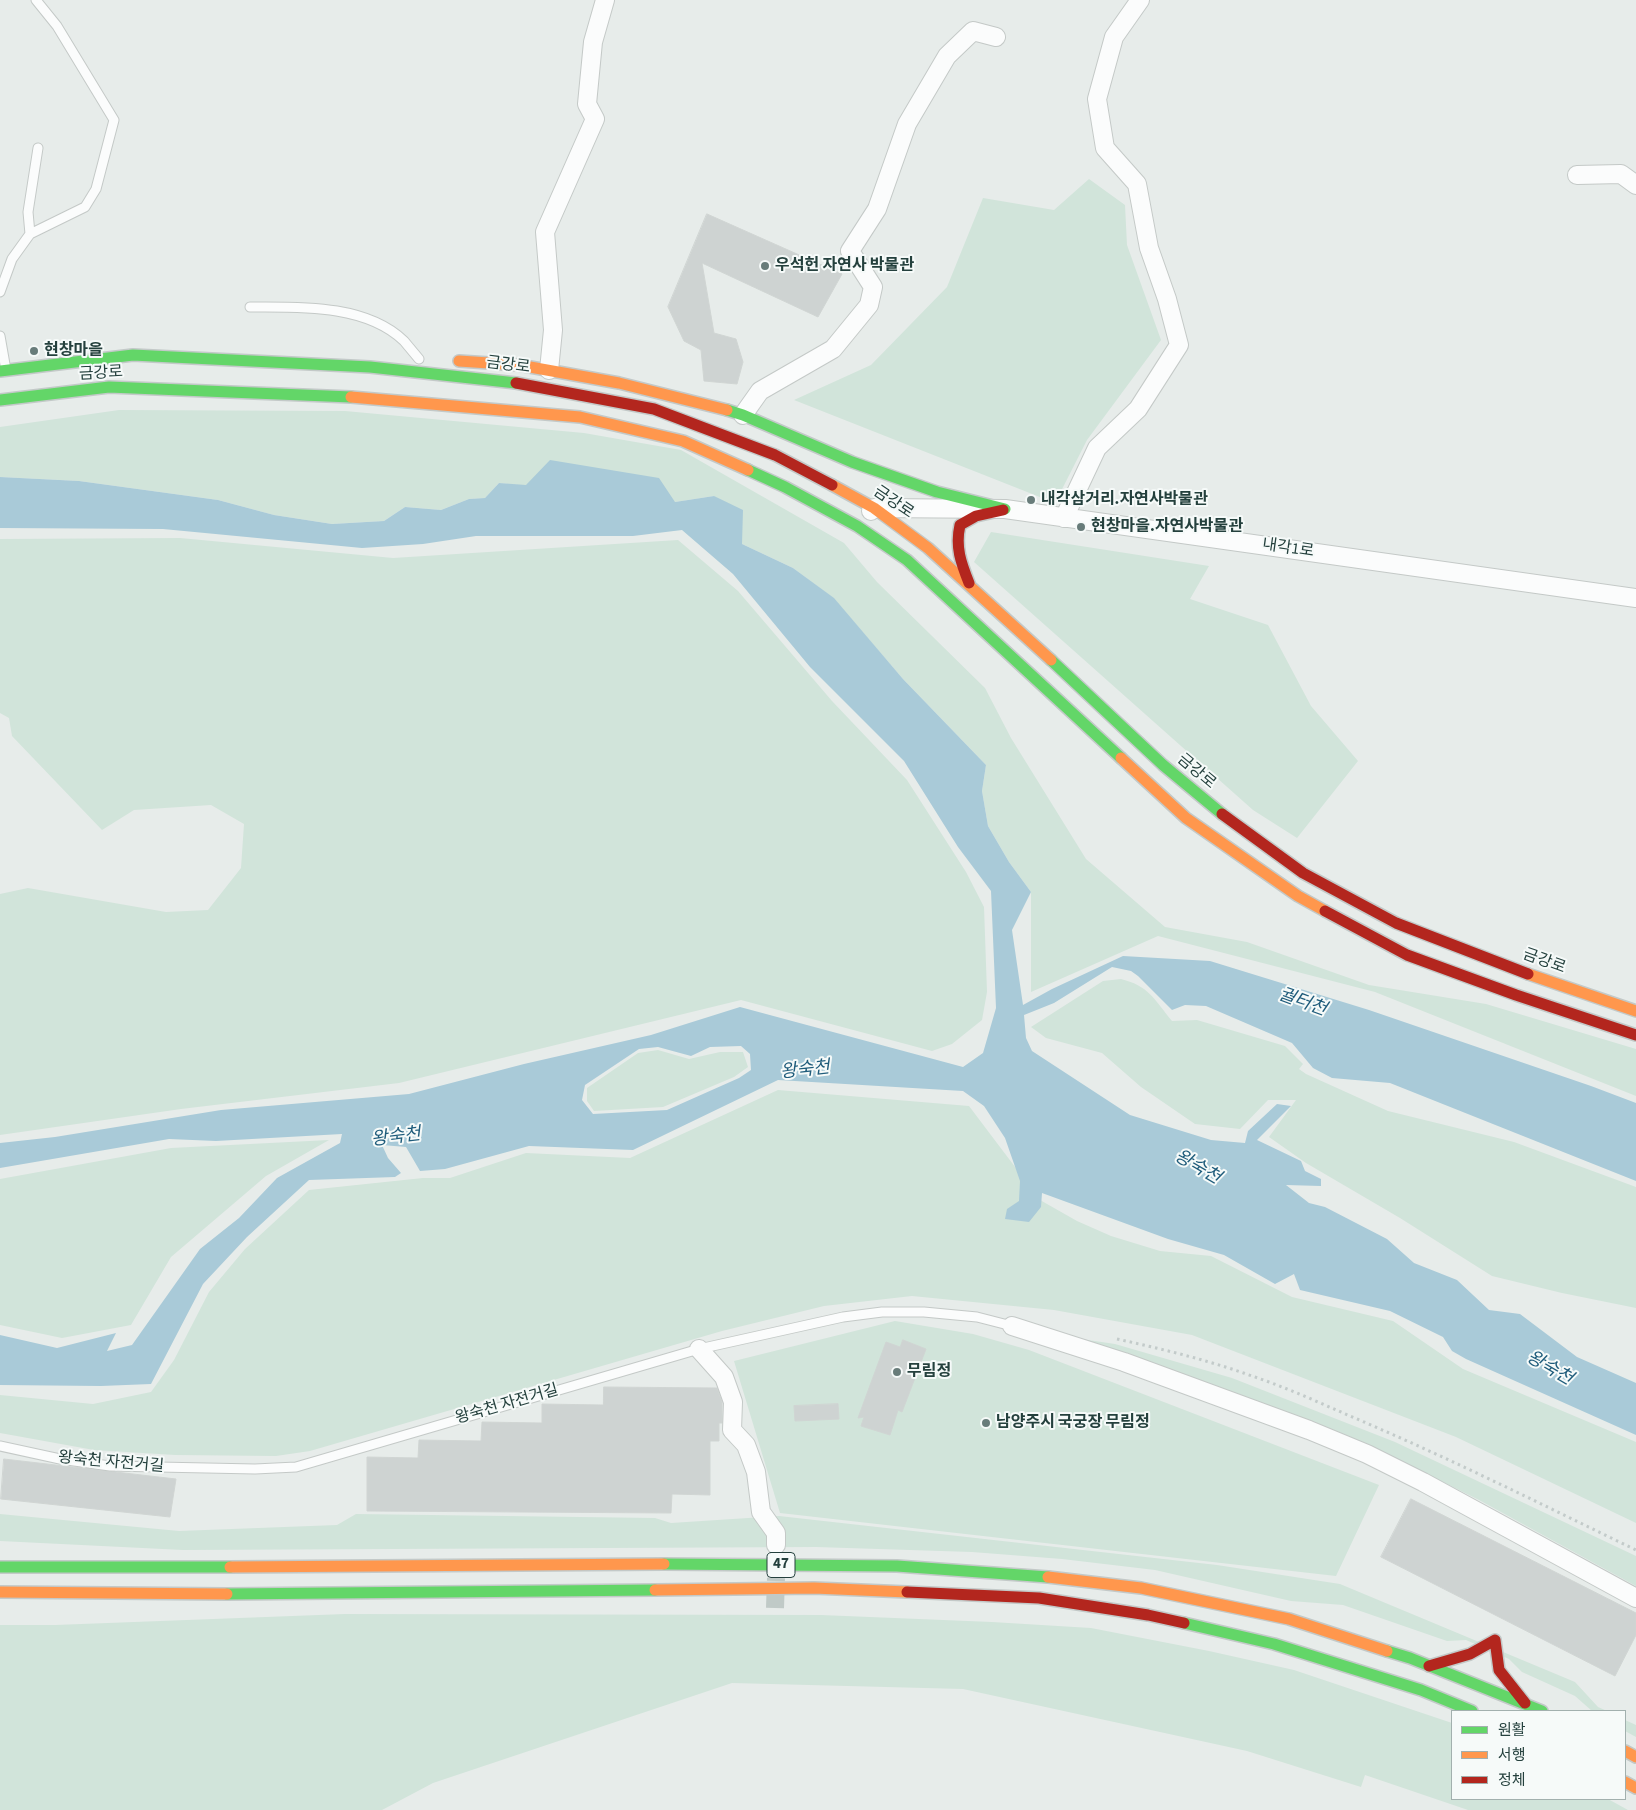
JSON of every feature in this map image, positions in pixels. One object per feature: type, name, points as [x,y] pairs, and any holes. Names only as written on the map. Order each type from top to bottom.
[{"type":"main road","name":"금강로","points":[[3,371],[133,355],[370,367],[526,384],[654,409],[775,455],[874,508],[928,548],[1163,765],[1235,825],[1303,873],[1396,923],[1526,973],[1636,1011]]},
{"type":"main road","points":[[370,367],[423,359]]},
{"type":"main road","points":[[446,361],[519,365],[549,370],[619,383],[743,415],[852,462],[937,492],[1004,509]]},
{"type":"main road","name":"금강로","points":[[0,400],[109,387],[342,396],[580,418],[683,441],[785,488],[857,526],[907,560],[1186,818],[1298,896],[1365,934],[1407,955],[1516,995],[1636,1035]]},
{"type":"main road","points":[[970,585],[958,555],[956,538],[960,525],[976,516],[1004,509]]},
{"type":"main road","points":[[0,1562],[83,1567]]},
{"type":"main road","name":"47","points":[[0,1567],[701,1564],[897,1566],[1025,1575],[1140,1588],[1289,1619],[1410,1658],[1539,1710]]},
{"type":"main road","name":"47","points":[[0,1592],[250,1594],[814,1588],[1039,1598],[1148,1615],[1274,1644],[1421,1690],[1470,1710]]},
{"type":"main road","points":[[0,1598],[84,1592]]},
{"type":"main road","points":[[1429,1666],[1470,1654],[1495,1640],[1499,1670],[1526,1705]]},
{"type":"street","points":[[549,370],[553,330],[545,232],[595,119],[587,104],[593,42],[605,0]]},
{"type":"street","points":[[1064,518],[1097,448],[1138,409],[1179,345],[1149,248],[1138,184],[1104,148],[1097,99],[1114,38],[1140,0]]},
{"type":"street","points":[[743,415],[760,391],[833,349],[869,305],[873,287],[850,251],[877,208],[907,124],[947,56],[973,30],[996,37]]},
{"type":"street","points":[[1577,174],[1620,174],[1636,184]]},
{"type":"street","points":[[857,526],[874,508]]},
{"type":"street","name":"내각1로","points":[[874,508],[1004,509],[1636,598]]},
{"type":"street","points":[[1012,1326],[1124,1362],[1308,1430],[1367,1454],[1423,1482],[1636,1598]]},
{"type":"street","points":[[699,1349],[724,1377],[733,1402],[732,1430],[746,1445],[756,1472],[761,1512],[776,1533],[776,1544]]},
{"type":"lane","points":[[0,292],[12,259],[30,234],[85,208],[96,189],[114,120],[57,26],[36,0]]},
{"type":"lane","points":[[30,234],[28,212],[38,148]]},
{"type":"lane","points":[[250,306],[309,307],[338,310],[377,323],[403,340],[423,359]]},
{"type":"lane","points":[[0,336],[3,371]]},
{"type":"lane","name":"왕숙천 자전거길","points":[[0,1446],[60,1459],[110,1466],[255,1470],[296,1467],[699,1349],[843,1317],[882,1312],[924,1312],[977,1318],[1012,1326]]},
{"type":"green space","points":[[1089,179],[1125,205],[1127,245],[1161,340],[1087,440],[1055,503],[794,400],[871,365],[947,287],[983,198],[1054,210]]},
{"type":"green space","points":[[119,410],[345,411],[584,433],[681,450],[844,543],[877,582],[985,688],[1011,738],[1086,859],[1165,927],[1247,942],[1369,985],[1486,1004],[1636,1049],[1636,1096],[1375,992],[1158,936],[1031,992],[1031,892],[1009,862],[988,826],[982,791],[986,765],[903,679],[833,598],[793,568],[742,544],[714,496],[675,502],[499,483],[485,498],[469,499],[441,510],[405,507],[384,521],[332,524],[274,515],[218,500],[79,481],[0,477],[0,427]]},
{"type":"green space","points":[[991,532],[1209,566],[1190,599],[1268,625],[1311,706],[1358,761],[1297,838],[1253,810],[974,562]]},
{"type":"green space","points":[[180,538],[393,558],[678,540],[738,591],[832,701],[907,780],[966,872],[984,907],[987,992],[982,1020],[952,1044],[932,1051],[741,1000],[399,1083],[181,1109],[0,1135],[0,894],[28,888],[166,912],[208,910],[241,868],[244,824],[211,805],[134,810],[102,830],[12,736],[9,718],[0,713],[0,539]]},
{"type":"green space","points":[[1121,979],[1138,985],[1150,994],[1172,1021],[1197,1020],[1285,1046],[1303,1064],[1299,1069],[1306,1074],[1388,1111],[1514,1142],[1636,1187],[1636,1308],[1492,1276],[1400,1218],[1306,1163],[1269,1137],[1296,1100],[1268,1100],[1240,1129],[1195,1124],[1141,1087],[1102,1053],[1046,1038],[1031,1027],[1103,981]]},
{"type":"green space","points":[[658,1050],[689,1059],[720,1052],[743,1052],[748,1067],[734,1077],[663,1107],[594,1111],[587,1101],[587,1088],[638,1053]]},
{"type":"green space","points":[[778,1090],[969,1106],[1040,1200],[1077,1221],[1111,1236],[1160,1251],[1211,1256],[1292,1297],[1393,1321],[1463,1369],[1636,1442],[1636,1523],[1456,1437],[1192,1335],[1054,1310],[912,1296],[824,1306],[722,1331],[310,1451],[276,1456],[175,1455],[94,1450],[0,1433],[0,1395],[93,1404],[151,1392],[174,1360],[209,1292],[245,1249],[309,1190],[423,1178],[450,1178],[526,1153],[630,1158]]},
{"type":"green space","points":[[329,1140],[266,1176],[171,1257],[131,1325],[62,1338],[0,1325],[0,1179],[171,1148]]},
{"type":"green space","name":"남양주시 국궁장 무림정","points":[[895,1321],[973,1334],[1029,1350],[1379,1485],[1336,1576],[780,1513],[734,1361]]},
{"type":"green space","points":[[1068,1337],[1115,1344],[1232,1378],[1395,1442],[1636,1556],[1636,1586],[1479,1500],[1367,1444],[1229,1391]]},
{"type":"green space","points":[[0,1514],[179,1531],[337,1525],[356,1514],[655,1518],[671,1523],[779,1516],[1217,1565],[1340,1584],[1575,1682],[1598,1707],[1605,1710],[1591,1710],[1575,1696],[1522,1672],[1509,1659],[1466,1640],[1447,1641],[1343,1605],[1291,1601],[1155,1570],[1062,1559],[972,1552],[816,1547],[183,1550],[0,1541]]},
{"type":"green space","points":[[345,1614],[821,1615],[1091,1628],[1294,1670],[1451,1723],[1451,1800],[1610,1800],[1628,1810],[1468,1810],[1365,1775],[1361,1787],[1247,1751],[963,1689],[732,1683],[433,1783],[382,1810],[0,1810],[0,1625],[55,1625]]},
{"type":"green space","points":[[1626,1720],[1636,1725],[1636,1737],[1626,1732]]},
{"type":"water","points":[[550,460],[659,478],[675,502],[714,496],[743,510],[742,544],[793,568],[834,598],[903,679],[986,765],[982,791],[988,826],[1009,862],[1031,892],[1012,930],[1023,1005],[1052,989],[1123,956],[1210,961],[1369,1010],[1636,1103],[1636,1181],[1390,1083],[1332,1078],[1313,1068],[1292,1043],[1206,1006],[1185,1005],[1172,1010],[1131,971],[1112,967],[1054,1003],[1024,1015],[1026,1038],[1032,1051],[1130,1115],[1211,1140],[1245,1143],[1248,1131],[1277,1104],[1291,1106],[1257,1140],[1301,1161],[1305,1171],[1321,1179],[1321,1186],[1286,1185],[1309,1203],[1325,1207],[1387,1239],[1414,1263],[1457,1280],[1489,1310],[1520,1314],[1577,1357],[1636,1383],[1636,1435],[1466,1359],[1452,1351],[1443,1337],[1390,1311],[1300,1290],[1294,1274],[1275,1284],[1224,1255],[1168,1239],[1042,1193],[1041,1207],[1029,1222],[1005,1219],[1007,1209],[1019,1201],[1020,1181],[1005,1138],[984,1106],[963,1091],[778,1080],[633,1150],[529,1146],[445,1169],[420,1171],[406,1147],[382,1145],[388,1158],[401,1173],[395,1177],[309,1180],[247,1237],[203,1284],[151,1384],[101,1386],[0,1385],[0,1335],[57,1348],[116,1333],[107,1351],[132,1345],[200,1249],[239,1218],[277,1178],[340,1143],[342,1134],[216,1141],[169,1139],[0,1168],[0,1143],[55,1137],[221,1110],[409,1094],[524,1064],[651,1035],[740,1007],[963,1067],[983,1053],[996,1008],[991,891],[958,847],[904,761],[810,667],[733,574],[682,530],[633,536],[476,536],[423,544],[362,548],[163,529],[0,528],[0,477],[79,481],[218,500],[274,515],[332,524],[384,521],[405,507],[441,510],[469,499],[485,498],[499,483],[526,485]],"holes":[[[741,1046],[750,1054],[751,1070],[739,1078],[667,1110],[593,1114],[582,1100],[585,1085],[639,1049],[658,1047],[691,1056],[710,1047]]]},
{"type":"building","name":"우석헌 자연사 박물관","points":[[707,214],[842,274],[818,317],[702,263],[714,333],[736,339],[743,362],[737,384],[704,381],[701,350],[684,341],[668,307]]},
{"type":"building","name":"무림정","points":[[903,1340],[926,1349],[902,1412],[898,1410],[890,1435],[861,1426],[864,1417],[858,1418],[886,1342],[900,1347]]},
{"type":"building","points":[[604,1387],[717,1388],[722,1402],[722,1423],[719,1423],[719,1441],[710,1441],[710,1495],[672,1494],[671,1513],[367,1511],[367,1457],[418,1458],[419,1440],[481,1441],[482,1422],[542,1423],[542,1404],[603,1405]]},
{"type":"building","points":[[838,1404],[839,1419],[795,1421],[794,1406]]},
{"type":"building","points":[[4,1459],[176,1479],[170,1517],[1,1499]]},
{"type":"building","points":[[1411,1499],[1636,1613],[1636,1635],[1615,1676],[1381,1557]]},
{"type":"tunnel","points":[[775,1608],[776,1578]]},
{"type":"traffic: fast","points":[[0,371],[133,355],[370,367],[516,383]]},
{"type":"traffic: fast","points":[[0,400],[109,387],[351,397]]},
{"type":"traffic: fast","points":[[727,410],[743,415],[852,462],[937,492],[1005,509]]},
{"type":"traffic: fast","points":[[748,470],[785,487],[857,526],[907,560],[1121,758]]},
{"type":"traffic: fast","points":[[1051,660],[1163,765],[1222,814]]},
{"type":"traffic: fast","points":[[664,1564],[897,1566],[1048,1577]]},
{"type":"traffic: fast","points":[[0,1567],[230,1567]]},
{"type":"traffic: fast","points":[[227,1594],[655,1590]]},
{"type":"traffic: fast","points":[[1184,1623],[1274,1644],[1421,1690],[1470,1710]]},
{"type":"traffic: fast","points":[[1387,1651],[1410,1658],[1540,1710]]},
{"type":"traffic: slow","points":[[459,361],[519,365],[619,383],[727,410]]},
{"type":"traffic: slow","points":[[351,397],[580,417],[683,441],[748,470]]},
{"type":"traffic: slow","points":[[832,485],[874,508],[928,548],[1051,660]]},
{"type":"traffic: slow","points":[[1121,758],[1186,818],[1298,896],[1325,911]]},
{"type":"traffic: slow","points":[[1528,974],[1636,1011]]},
{"type":"traffic: slow","points":[[230,1567],[664,1564]]},
{"type":"traffic: slow","points":[[1048,1577],[1141,1588],[1289,1619],[1387,1651]]},
{"type":"traffic: slow","points":[[655,1590],[814,1588],[907,1592]]},
{"type":"traffic: slow","points":[[0,1592],[227,1594]]},
{"type":"traffic: slow","points":[[1626,1752],[1636,1757]]},
{"type":"traffic: slow","points":[[1626,1783],[1636,1788]]},
{"type":"traffic: jam","points":[[516,383],[654,409],[775,455],[832,485]]},
{"type":"traffic: jam","points":[[969,583],[960,555],[958,541],[960,525],[976,516],[1003,510]]},
{"type":"traffic: jam","points":[[1222,814],[1303,873],[1396,923],[1528,974]]},
{"type":"traffic: jam","points":[[1325,911],[1407,955],[1516,995],[1636,1035]]},
{"type":"traffic: jam","points":[[907,1592],[1039,1598],[1148,1615],[1184,1623]]},
{"type":"traffic: jam","points":[[1429,1666],[1470,1654],[1495,1640],[1499,1670],[1525,1703]]},
{"type":"place","name":"우석헌 자연사 박물관","points":[[765,266]]},
{"type":"place","name":"현창마을","points":[[34,351]]},
{"type":"place","name":"내각삼거리.자연사박물관","points":[[1031,500]]},
{"type":"place","name":"현창마을.자연사박물관","points":[[1081,527]]},
{"type":"place","name":"무림정","points":[[897,1372]]},
{"type":"place","name":"남양주시 국궁장 무림정","points":[[986,1423]]},
{"type":"water label","name":"궐터천","points":[[1302,1003]]},
{"type":"water label","name":"왕숙천","points":[[805,1071]]},
{"type":"water label","name":"왕숙천","points":[[396,1138]]},
{"type":"water label","name":"왕숙천","points":[[1197,1168]]},
{"type":"water label","name":"왕숙천","points":[[1549,1369]]}]
